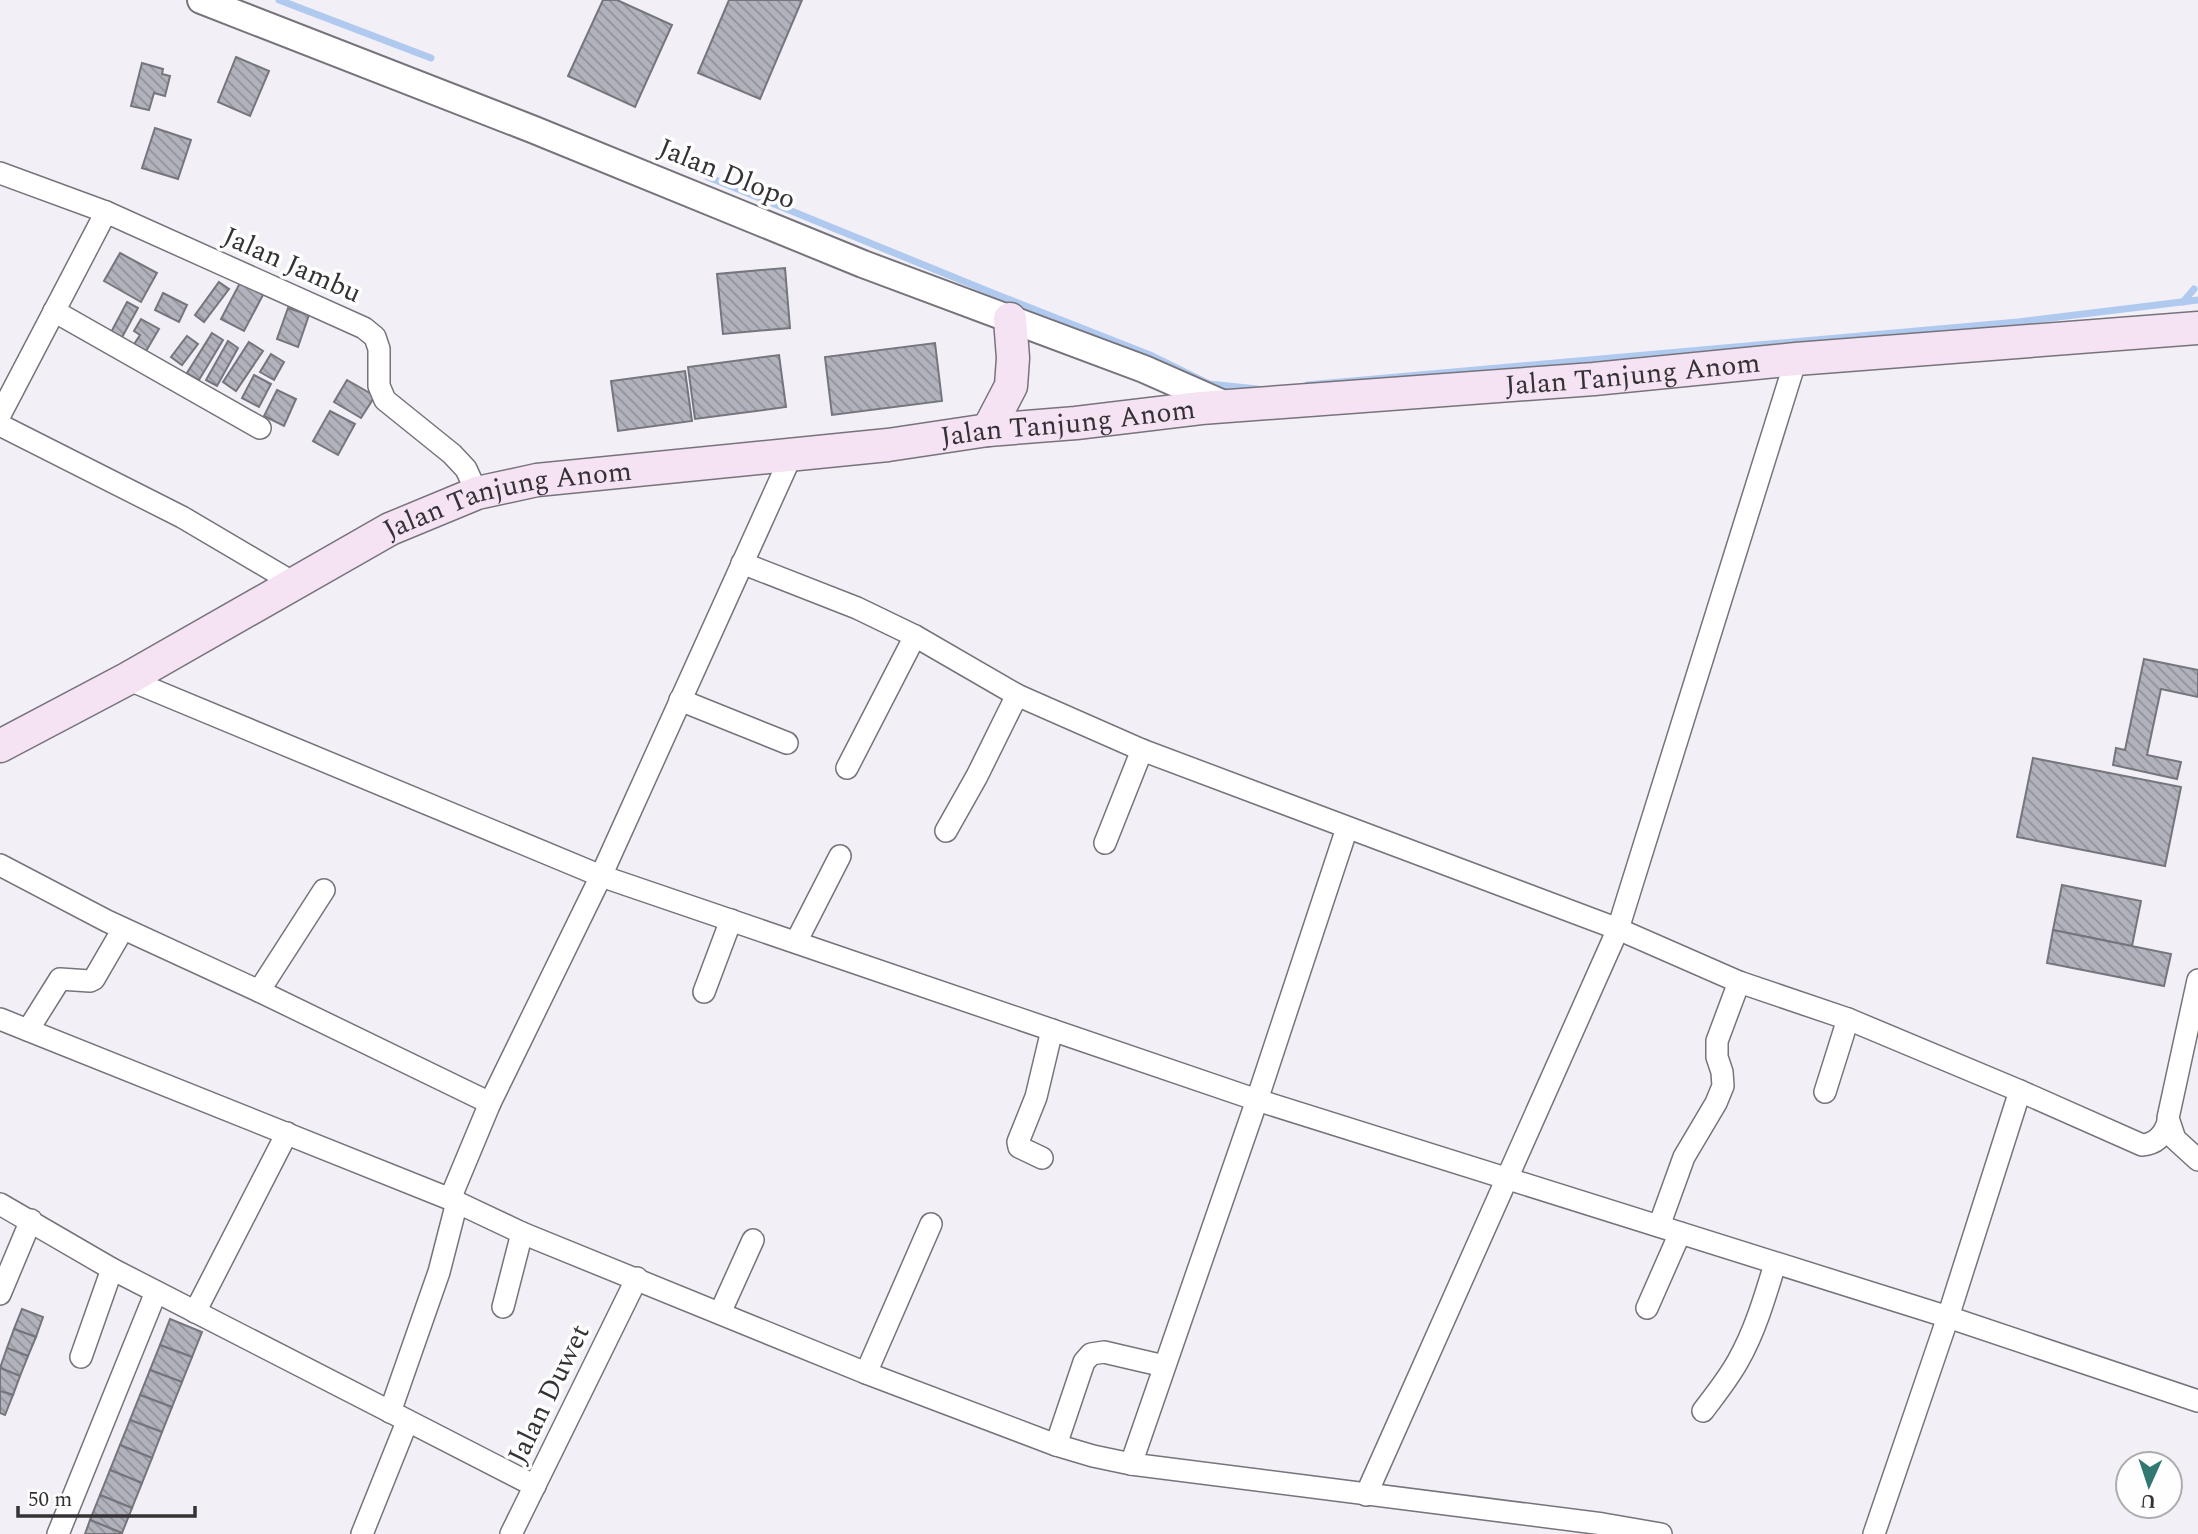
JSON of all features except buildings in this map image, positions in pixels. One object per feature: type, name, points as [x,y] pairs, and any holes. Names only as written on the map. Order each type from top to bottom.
[{"type":"main road","points":[[988,430],[1011,386],[1013,358],[1010,319]]},
{"type":"main road","name":"Jalan Tanjung Anom","points":[[2,741],[127,679],[390,529],[477,493],[537,480],[888,446],[988,430],[1228,406],[1594,379],[1796,359],[2198,328]]},
{"type":"street","name":"Jalan Dlopo","points":[[201,0],[520,124],[863,264],[1144,369],[1228,406]]},
{"type":"street","name":"Jalan Jambu","points":[[0,173],[106,212],[364,328],[375,337],[379,349],[379,386],[385,400],[452,454],[466,469],[477,493]]},
{"type":"street","points":[[0,415],[106,212]]},
{"type":"street","points":[[54,311],[260,428]]},
{"type":"street","points":[[1366,1495],[1509,1179],[1618,929],[1796,359]]},
{"type":"street","points":[[0,425],[182,517],[294,583]]},
{"type":"street","points":[[362,1534],[399,1417],[439,1272],[454,1200],[490,1103],[601,876],[792,454]]},
{"type":"street","points":[[742,563],[857,608],[915,636],[1017,695],[1142,750],[1618,929],[1739,982],[1848,1019],[2142,1145],[2150,1145],[2162,1136],[2168,1122],[2198,980]]},
{"type":"street","points":[[847,768],[915,636]]},
{"type":"street","points":[[127,679],[601,876],[1257,1100],[1948,1317],[2198,1401]]},
{"type":"street","points":[[946,831],[1017,695]]},
{"type":"street","points":[[680,700],[787,743]]},
{"type":"street","points":[[1105,843],[1142,750]]},
{"type":"street","points":[[1131,1464],[1257,1100],[1347,828]]},
{"type":"street","points":[[796,942],[841,856]]},
{"type":"street","points":[[0,865],[123,929],[259,991],[490,1103]]},
{"type":"street","points":[[259,991],[324,890]]},
{"type":"street","points":[[704,992],[731,920]]},
{"type":"street","points":[[28,1030],[60,979],[94,979],[123,929]]},
{"type":"street","points":[[1659,1226],[1684,1157],[1723,1086],[1717,1057],[1717,1041],[1739,982]]},
{"type":"street","points":[[0,1019],[454,1200],[522,1233],[866,1373],[1056,1445],[1131,1464],[1603,1524],[1661,1534]]},
{"type":"street","points":[[1825,1092],[1848,1019]]},
{"type":"street","points":[[1042,1158],[1019,1147],[1018,1142],[1036,1097],[1052,1030]]},
{"type":"street","points":[[1874,1534],[2021,1091]]},
{"type":"street","points":[[2168,1122],[2175,1139],[2198,1160]]},
{"type":"street","points":[[195,1312],[287,1133]]},
{"type":"street","points":[[0,1204],[112,1269],[535,1486]]},
{"type":"street","points":[[0,1294],[31,1220]]},
{"type":"street","points":[[866,1373],[931,1224]]},
{"type":"street","points":[[503,1307],[522,1233]]},
{"type":"street","points":[[1647,1308],[1681,1233]]},
{"type":"street","points":[[720,1313],[753,1240]]},
{"type":"street","points":[[1703,1411],[1737,1363],[1748,1342],[1774,1264]]},
{"type":"street","points":[[81,1357],[112,1269]]},
{"type":"street","name":"Jalan Duwet","points":[[511,1534],[637,1278]]},
{"type":"street","points":[[58,1534],[156,1292]]},
{"type":"street","points":[[1056,1445],[1084,1362],[1091,1354],[1104,1352],[1164,1366]]},
{"type":"waterway","points":[[279,0],[431,58]]},
{"type":"waterway","points":[[708,177],[1150,355],[1209,384],[1257,389]]},
{"type":"waterway","points":[[2183,302],[2194,289]]},
{"type":"waterway","points":[[1307,385],[2018,322],[2198,300]]}]
